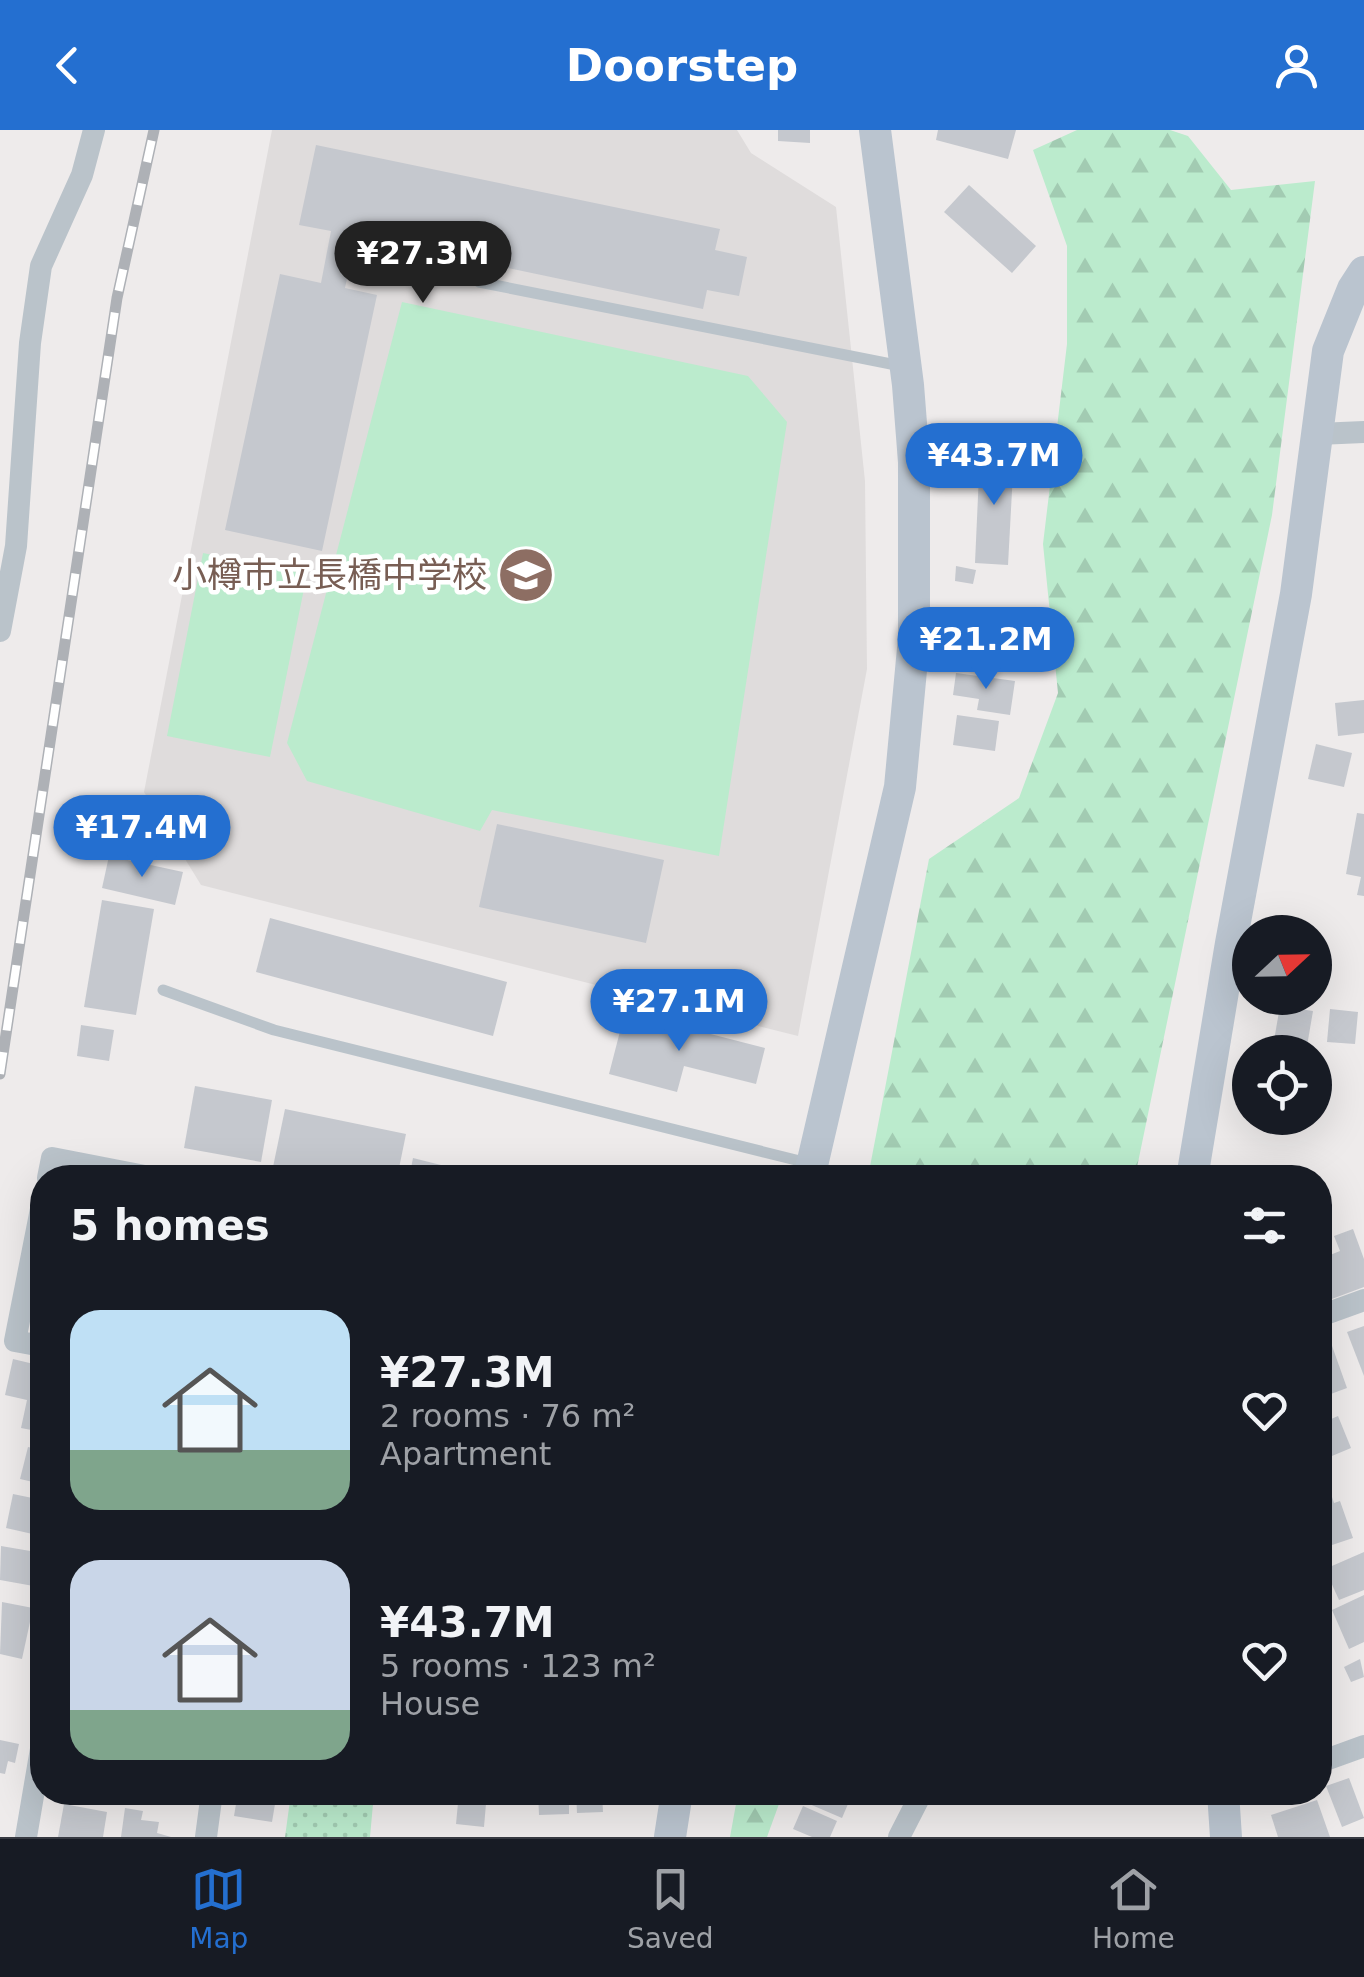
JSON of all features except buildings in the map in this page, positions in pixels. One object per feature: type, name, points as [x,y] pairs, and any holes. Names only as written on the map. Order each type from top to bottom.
[{"type":"street","points":[[0,630],[16,546],[30,343],[41,266],[82,175],[94,130]]},
{"type":"street","points":[[812,1165],[900,786],[914,638],[914,462],[874,130]]},
{"type":"street","points":[[1194,1165],[1296,594],[1328,351],[1364,272]]},
{"type":"street","points":[[1318,434],[1364,432]]},
{"type":"street","points":[[51,1165],[52,1158],[88,1165]]},
{"type":"street","points":[[30,1265],[15,1341],[30,1344]]},
{"type":"street","points":[[1332,1312],[1364,1300]]},
{"type":"street","points":[[1332,1758],[1364,1746]]},
{"type":"street","points":[[26,1837],[32,1805]]},
{"type":"street","points":[[206,1837],[210,1805]]},
{"type":"street","points":[[670,1837],[675,1805]]},
{"type":"street","points":[[899,1837],[915,1805]]},
{"type":"street","points":[[1226,1805],[1226,1837]]},
{"type":"lane","points":[[479,282],[905,366]]},
{"type":"lane","points":[[162,990],[274,1030],[788,1165]]},
{"type":"shaded area","name":"小樽市立長橋中学校","points":[[272,130],[737,130],[751,153],[836,207],[865,481],[867,669],[798,1036],[201,885],[144,792]]},
{"type":"green space","points":[[1077,130],[1170,130],[1188,136],[1231,190],[1315,181],[1272,515],[1137,1165],[870,1165],[929,859],[1019,798],[1058,693],[1043,544],[1067,344],[1067,246],[1033,150]]},
{"type":"green space","points":[[402,302],[748,376],[787,422],[719,856],[492,810],[480,831],[307,781],[287,743]]},
{"type":"green space","points":[[203,553],[307,574],[270,757],[167,736]]},
{"type":"green space","points":[[289,1805],[373,1805],[370,1837],[285,1837]]},
{"type":"green space","points":[[736,1805],[779,1805],[767,1837],[730,1837]]},
{"type":"railway","points":[[0,1074],[117,298],[154,130]]},
{"type":"place","name":"小樽市立長橋中学校","points":[[526,575]]}]
